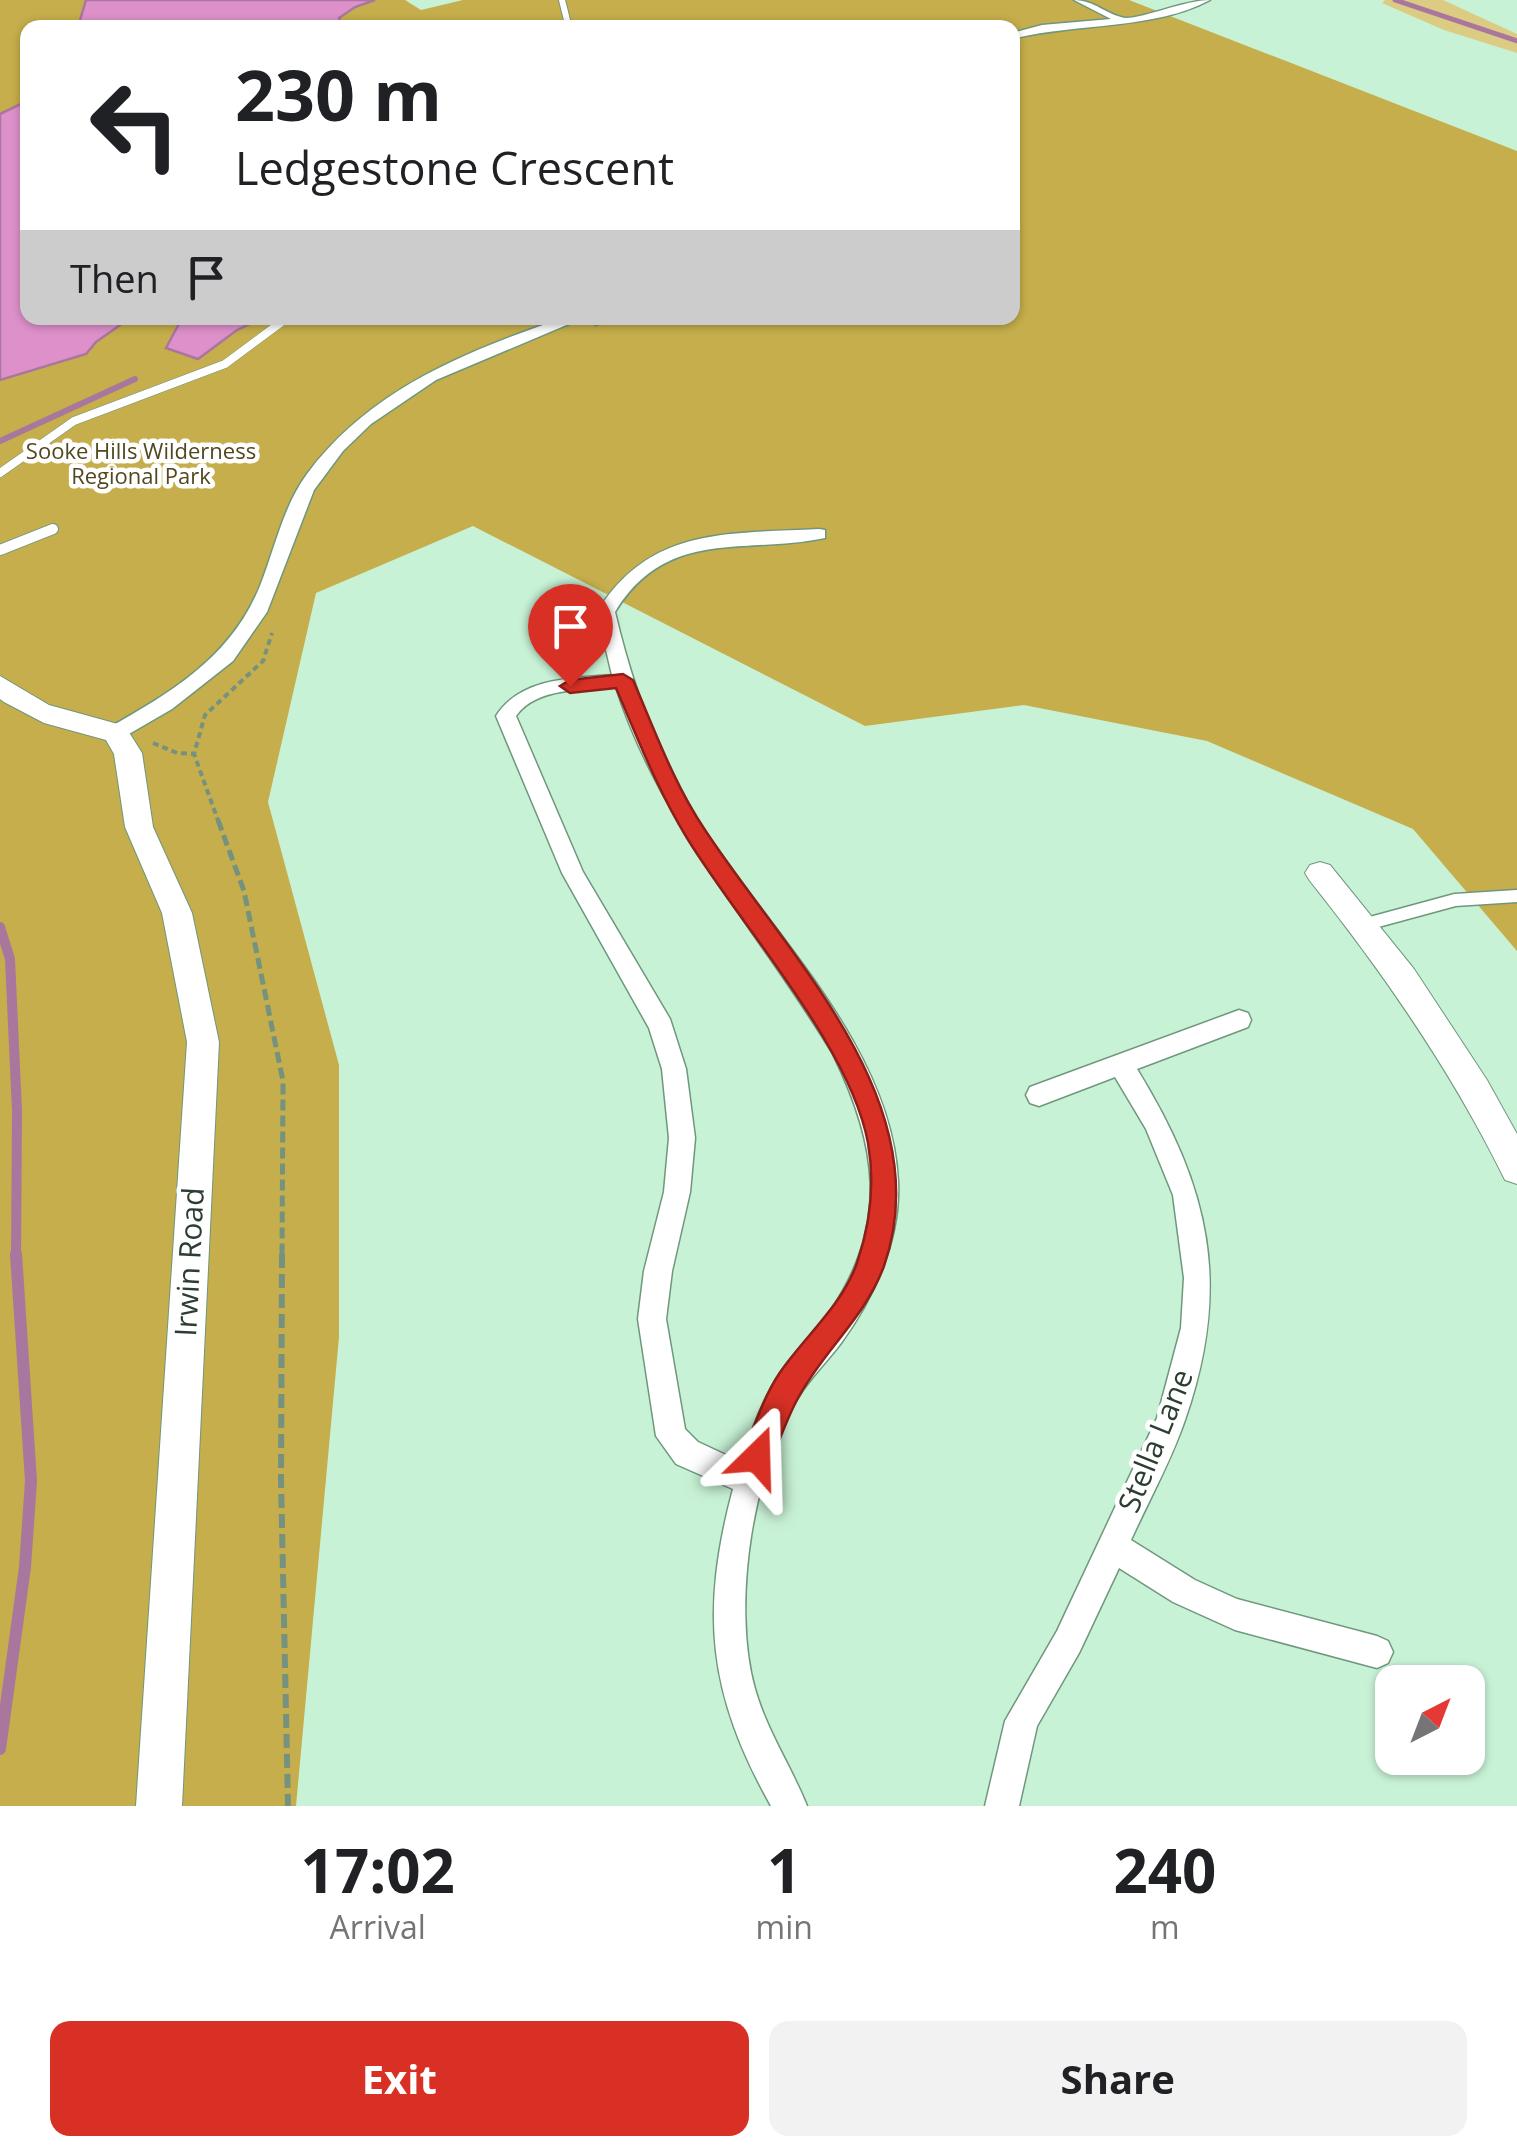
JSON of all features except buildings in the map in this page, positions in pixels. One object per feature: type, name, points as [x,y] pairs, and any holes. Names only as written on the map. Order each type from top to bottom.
[{"type":"street","points":[[1079,0],[1126,21]]},
{"type":"street","points":[[1020,34],[1042,28],[1126,21],[1205,0]]},
{"type":"street","points":[[0,685],[28,708],[50,718],[120,730],[184,693],[238,646],[254,621],[295,510],[312,478],[366,421],[391,401],[457,364],[575,325]]},
{"type":"street","points":[[790,1806],[771,1774],[741,1699],[727,1616],[732,1559],[765,1433],[788,1386],[854,1300],[870,1265],[882,1220],[885,1179],[880,1142],[869,1102],[835,1038],[696,834],[669,786],[623,680],[606,612],[627,578],[648,562],[702,544],[818,534]]},
{"type":"street","points":[[623,680],[528,695],[509,707],[506,716],[573,872],[661,1026],[674,1069],[682,1138],[677,1192],[658,1270],[652,1319],[671,1436],[687,1453],[750,1482]]},
{"type":"street","name":"Irwin Road","points":[[120,730],[128,753],[139,827],[177,912],[203,1042],[159,1806]]},
{"type":"street","points":[[1320,873],[1420,998],[1517,1169]]},
{"type":"street","points":[[1038,1095],[1239,1020]]},
{"type":"street","name":"Stella Lane","points":[[1002,1806],[1022,1721],[1068,1642],[1170,1422],[1195,1328],[1198,1278],[1186,1195],[1143,1098],[1122,1066]]},
{"type":"street","points":[[1113,1546],[1184,1591],[1235,1614],[1376,1652]]},
{"type":"lane","points":[[0,472],[74,421],[225,364],[278,325]]},
{"type":"lane","points":[[0,550],[54,529]]},
{"type":"lane","points":[[1363,924],[1456,900],[1517,896]]},
{"type":"path","points":[[278,618],[263,661],[205,715],[194,754],[244,891],[282,1081],[281,1480],[288,1806]]},
{"type":"path","points":[[120,730],[177,752],[194,754]]},
{"type":"shaded area","points":[[86,0],[375,0],[355,7],[340,20],[80,20]]},
{"type":"shaded area","points":[[1443,0],[1517,34],[1517,53],[1444,30],[1382,3]]},
{"type":"shaded area","points":[[20,104],[20,325],[120,325],[86,354],[0,380],[0,114]]},
{"type":"shaded area","points":[[178,325],[247,325],[198,359],[166,348]]},
{"type":"green space","points":[[0,0],[86,0],[80,20],[20,20],[20,104],[0,114]]},
{"type":"green space","name":"Sooke Hills Wilderness Regional Park","points":[[375,0],[405,0],[421,10],[463,0],[1129,0],[1517,151],[1517,951],[1413,829],[1207,741],[1024,705],[865,726],[473,526],[316,593],[268,802],[339,1065],[339,1337],[296,1806],[0,1806],[0,380],[86,354],[120,325],[178,325],[167,348],[199,359],[247,325],[1020,325],[1020,20],[339,20],[355,7]]},
{"type":"waterway","points":[[1395,0],[1517,41]]},
{"type":"waterway","points":[[0,441],[135,379]]},
{"type":"waterway","points":[[0,927],[10,959],[17,1111],[16,1254]]},
{"type":"waterway","points":[[0,1749],[25,1567],[31,1481],[16,1254]]},
{"type":"route","points":[[570,686],[623,680],[669,786],[696,834],[851,1065],[869,1102],[880,1142],[885,1179],[882,1220],[870,1265],[854,1300],[788,1386],[757,1457]]}]
